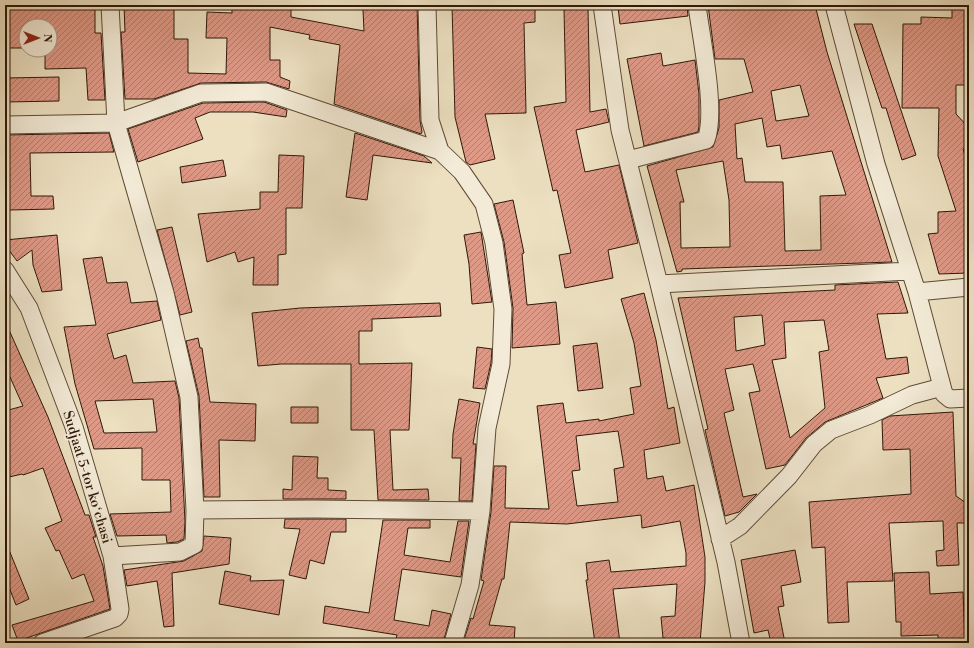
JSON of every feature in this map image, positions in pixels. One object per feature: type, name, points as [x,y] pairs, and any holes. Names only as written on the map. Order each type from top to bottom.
[{"type":"street","points":[[110,5],[116,123],[166,293],[189,397],[195,510],[194,545],[180,552],[112,556]]},
{"type":"street","points":[[427,5],[430,120],[440,151]]},
{"type":"street","points":[[602,5],[620,130],[659,284],[720,539],[740,643]]},
{"type":"street","points":[[628,160],[706,140],[710,129],[710,109],[697,5]]},
{"type":"street","points":[[834,5],[876,164],[909,271],[917,292],[944,394],[950,399],[969,398]]},
{"type":"street","points":[[5,125],[116,123],[201,93],[266,92],[440,151],[462,172],[484,204],[494,243],[503,309],[501,364],[486,428],[480,511],[470,585],[453,643]]},
{"type":"street","name":"Sudjaat 5-tor koʻchasi","points":[[5,270],[29,308],[74,427],[112,556],[119,614],[115,618],[42,643]]},
{"type":"street","points":[[659,284],[909,271]]},
{"type":"street","points":[[917,292],[969,287]]},
{"type":"street","points":[[720,539],[740,526],[789,476],[814,444],[831,430],[870,415],[912,395],[942,387]]},
{"type":"street","points":[[195,510],[313,508],[480,511]]},
{"type":"building","points":[[5,5],[95,5],[95,33],[101,33],[105,100],[88,100],[86,68],[45,69],[45,58],[58,58],[58,18],[18,18],[18,48],[5,48]]},
{"type":"building","points":[[124,5],[174,5],[174,39],[188,39],[188,73],[226,74],[227,38],[206,38],[207,12],[232,13],[232,5],[291,5],[291,17],[364,31],[363,10],[370,5],[417,5],[420,120],[422,132],[421,134],[334,104],[340,45],[309,39],[310,35],[270,27],[270,60],[280,60],[280,77],[290,81],[289,89],[266,82],[201,83],[154,99],[125,99],[121,32],[125,32]]},
{"type":"building","points":[[452,5],[535,5],[535,22],[524,23],[526,113],[485,114],[495,159],[470,165],[466,162],[455,117]]},
{"type":"building","points":[[639,5],[687,5],[688,16],[620,24],[618,7]]},
{"type":"building","points":[[708,5],[815,5],[827,52],[892,262],[682,269],[682,271],[677,272],[647,166],[713,147],[719,128],[719,100],[753,92],[744,59],[715,59]],"holes":[[[800,85],[809,116],[776,121],[771,91]],[[762,118],[767,147],[780,145],[782,159],[832,151],[846,195],[820,196],[821,250],[785,251],[783,182],[745,182],[742,158],[737,159],[735,124]],[[723,161],[729,200],[730,247],[681,248],[680,202],[684,202],[676,170]]]},
{"type":"building","points":[[952,5],[969,5],[969,85],[956,85],[956,114],[969,128],[969,149],[963,149],[969,168],[969,273],[939,274],[928,234],[938,233],[938,212],[956,211],[938,156],[939,108],[902,108],[903,24],[921,24],[921,17],[952,18]]},
{"type":"building","points":[[588,8],[590,112],[606,109],[609,122],[576,130],[585,172],[619,165],[638,243],[608,250],[613,278],[565,288],[559,255],[571,253],[557,190],[553,191],[534,107],[566,102],[564,9]]},
{"type":"building","points":[[854,24],[872,24],[916,155],[902,160],[886,108],[882,108]]},
{"type":"building","points":[[661,53],[663,66],[695,60],[699,94],[698,132],[644,146],[627,59]]},
{"type":"building","points":[[59,77],[59,101],[5,102],[5,78]]},
{"type":"building","points":[[264,102],[287,110],[286,117],[253,112],[210,112],[195,118],[203,139],[138,162],[128,129],[203,103]]},
{"type":"building","points":[[109,133],[114,152],[30,153],[31,196],[53,196],[54,209],[9,210],[5,135]]},
{"type":"building","points":[[355,133],[424,156],[432,163],[373,155],[367,200],[346,197]]},
{"type":"building","points":[[279,155],[304,156],[302,208],[286,208],[286,254],[278,255],[278,285],[253,285],[254,257],[238,262],[235,252],[207,262],[198,214],[260,209],[260,192],[278,192]]},
{"type":"building","points":[[223,160],[226,176],[182,183],[180,167]]},
{"type":"building","points":[[513,200],[524,253],[522,254],[527,305],[556,302],[560,344],[512,348],[513,308],[504,242],[494,204]]},
{"type":"building","points":[[172,227],[192,312],[180,315],[157,230]]},
{"type":"building","points":[[481,232],[492,302],[472,304],[469,264],[464,235]]},
{"type":"building","points":[[57,235],[62,290],[42,292],[33,265],[32,250],[17,261],[5,245],[5,240]]},
{"type":"building","points":[[102,257],[107,283],[127,282],[131,303],[157,301],[161,320],[107,334],[114,359],[126,355],[133,383],[175,381],[179,398],[185,522],[184,539],[177,542],[167,543],[166,535],[117,536],[110,514],[171,512],[170,480],[142,480],[142,448],[94,449],[75,384],[64,327],[96,325],[83,259]],"holes":[[[153,399],[157,432],[104,433],[95,401]]]},
{"type":"building","points":[[898,282],[908,313],[877,314],[886,359],[907,357],[909,373],[876,378],[883,398],[825,422],[806,438],[785,465],[766,469],[749,393],[760,391],[753,364],[725,369],[734,410],[724,413],[743,497],[757,494],[739,512],[725,516],[705,430],[708,429],[678,298],[835,290],[835,285]],"holes":[[[762,315],[765,345],[736,351],[734,317]],[[824,320],[829,350],[819,352],[825,408],[790,438],[772,360],[786,358],[784,322]]]},
{"type":"building","points":[[644,293],[656,340],[668,409],[674,407],[680,443],[644,450],[647,479],[663,476],[666,491],[694,485],[705,557],[705,582],[700,643],[666,643],[665,638],[663,638],[661,617],[675,616],[677,584],[613,589],[620,643],[595,643],[586,580],[588,580],[586,563],[609,560],[611,572],[686,566],[686,553],[680,521],[642,528],[641,515],[567,524],[510,522],[504,579],[502,579],[489,625],[515,627],[514,643],[463,643],[471,618],[473,619],[484,581],[481,580],[491,512],[494,466],[506,466],[505,508],[549,509],[537,406],[563,403],[566,423],[599,419],[599,421],[634,414],[630,388],[641,386],[634,343],[621,299]],"holes":[[[618,431],[624,467],[614,469],[618,502],[577,506],[572,471],[580,470],[576,436]]]},
{"type":"building","points":[[440,303],[441,316],[372,319],[372,331],[359,331],[359,364],[412,363],[409,430],[390,430],[393,490],[428,489],[429,500],[378,500],[374,430],[351,430],[351,364],[281,364],[258,366],[252,313],[300,308]]},
{"type":"building","points":[[5,321],[48,417],[85,515],[89,515],[96,537],[93,537],[103,566],[110,609],[18,641],[12,625],[94,601],[84,574],[72,579],[59,550],[56,551],[45,528],[62,521],[43,468],[23,475],[5,478],[5,411],[23,406],[5,366]]},
{"type":"building","points":[[198,338],[200,348],[202,348],[210,402],[256,404],[255,441],[219,440],[220,497],[204,497],[199,396],[186,341]]},
{"type":"building","points":[[597,343],[603,388],[578,391],[573,346]]},
{"type":"building","points":[[477,347],[492,349],[491,363],[485,389],[473,388]]},
{"type":"building","points":[[459,399],[480,403],[473,444],[476,444],[472,501],[459,501],[461,458],[452,458],[453,434]]},
{"type":"building","points":[[291,407],[318,407],[318,423],[291,423]]},
{"type":"building","points":[[953,412],[956,496],[969,505],[969,523],[957,523],[959,565],[937,566],[936,551],[944,550],[943,521],[889,523],[893,581],[847,582],[849,622],[828,623],[825,547],[812,548],[809,502],[911,494],[910,449],[883,450],[882,420],[890,416]]},
{"type":"building","points":[[293,456],[318,457],[317,478],[328,478],[328,490],[346,491],[346,499],[283,499],[283,489],[292,490]]},
{"type":"building","points":[[285,519],[346,519],[346,532],[331,532],[324,564],[310,560],[306,579],[289,575],[300,529],[284,528]]},
{"type":"building","points":[[383,520],[430,520],[430,528],[408,528],[404,555],[450,562],[458,521],[469,521],[461,577],[402,569],[394,620],[429,626],[432,610],[451,614],[443,643],[395,643],[397,635],[323,623],[325,606],[369,613]]},
{"type":"building","points":[[204,536],[231,538],[229,564],[172,573],[174,626],[164,627],[157,581],[127,586],[124,570],[184,561],[202,551]]},
{"type":"building","points":[[5,540],[29,599],[16,605],[5,577]]},
{"type":"building","points":[[795,550],[801,582],[781,586],[784,606],[778,607],[785,643],[771,643],[768,630],[754,633],[741,560]]},
{"type":"building","points":[[225,571],[251,576],[250,581],[284,580],[279,615],[219,604]]},
{"type":"building","points":[[929,572],[930,594],[963,592],[965,643],[938,643],[938,635],[901,636],[901,622],[896,622],[894,573]]}]
